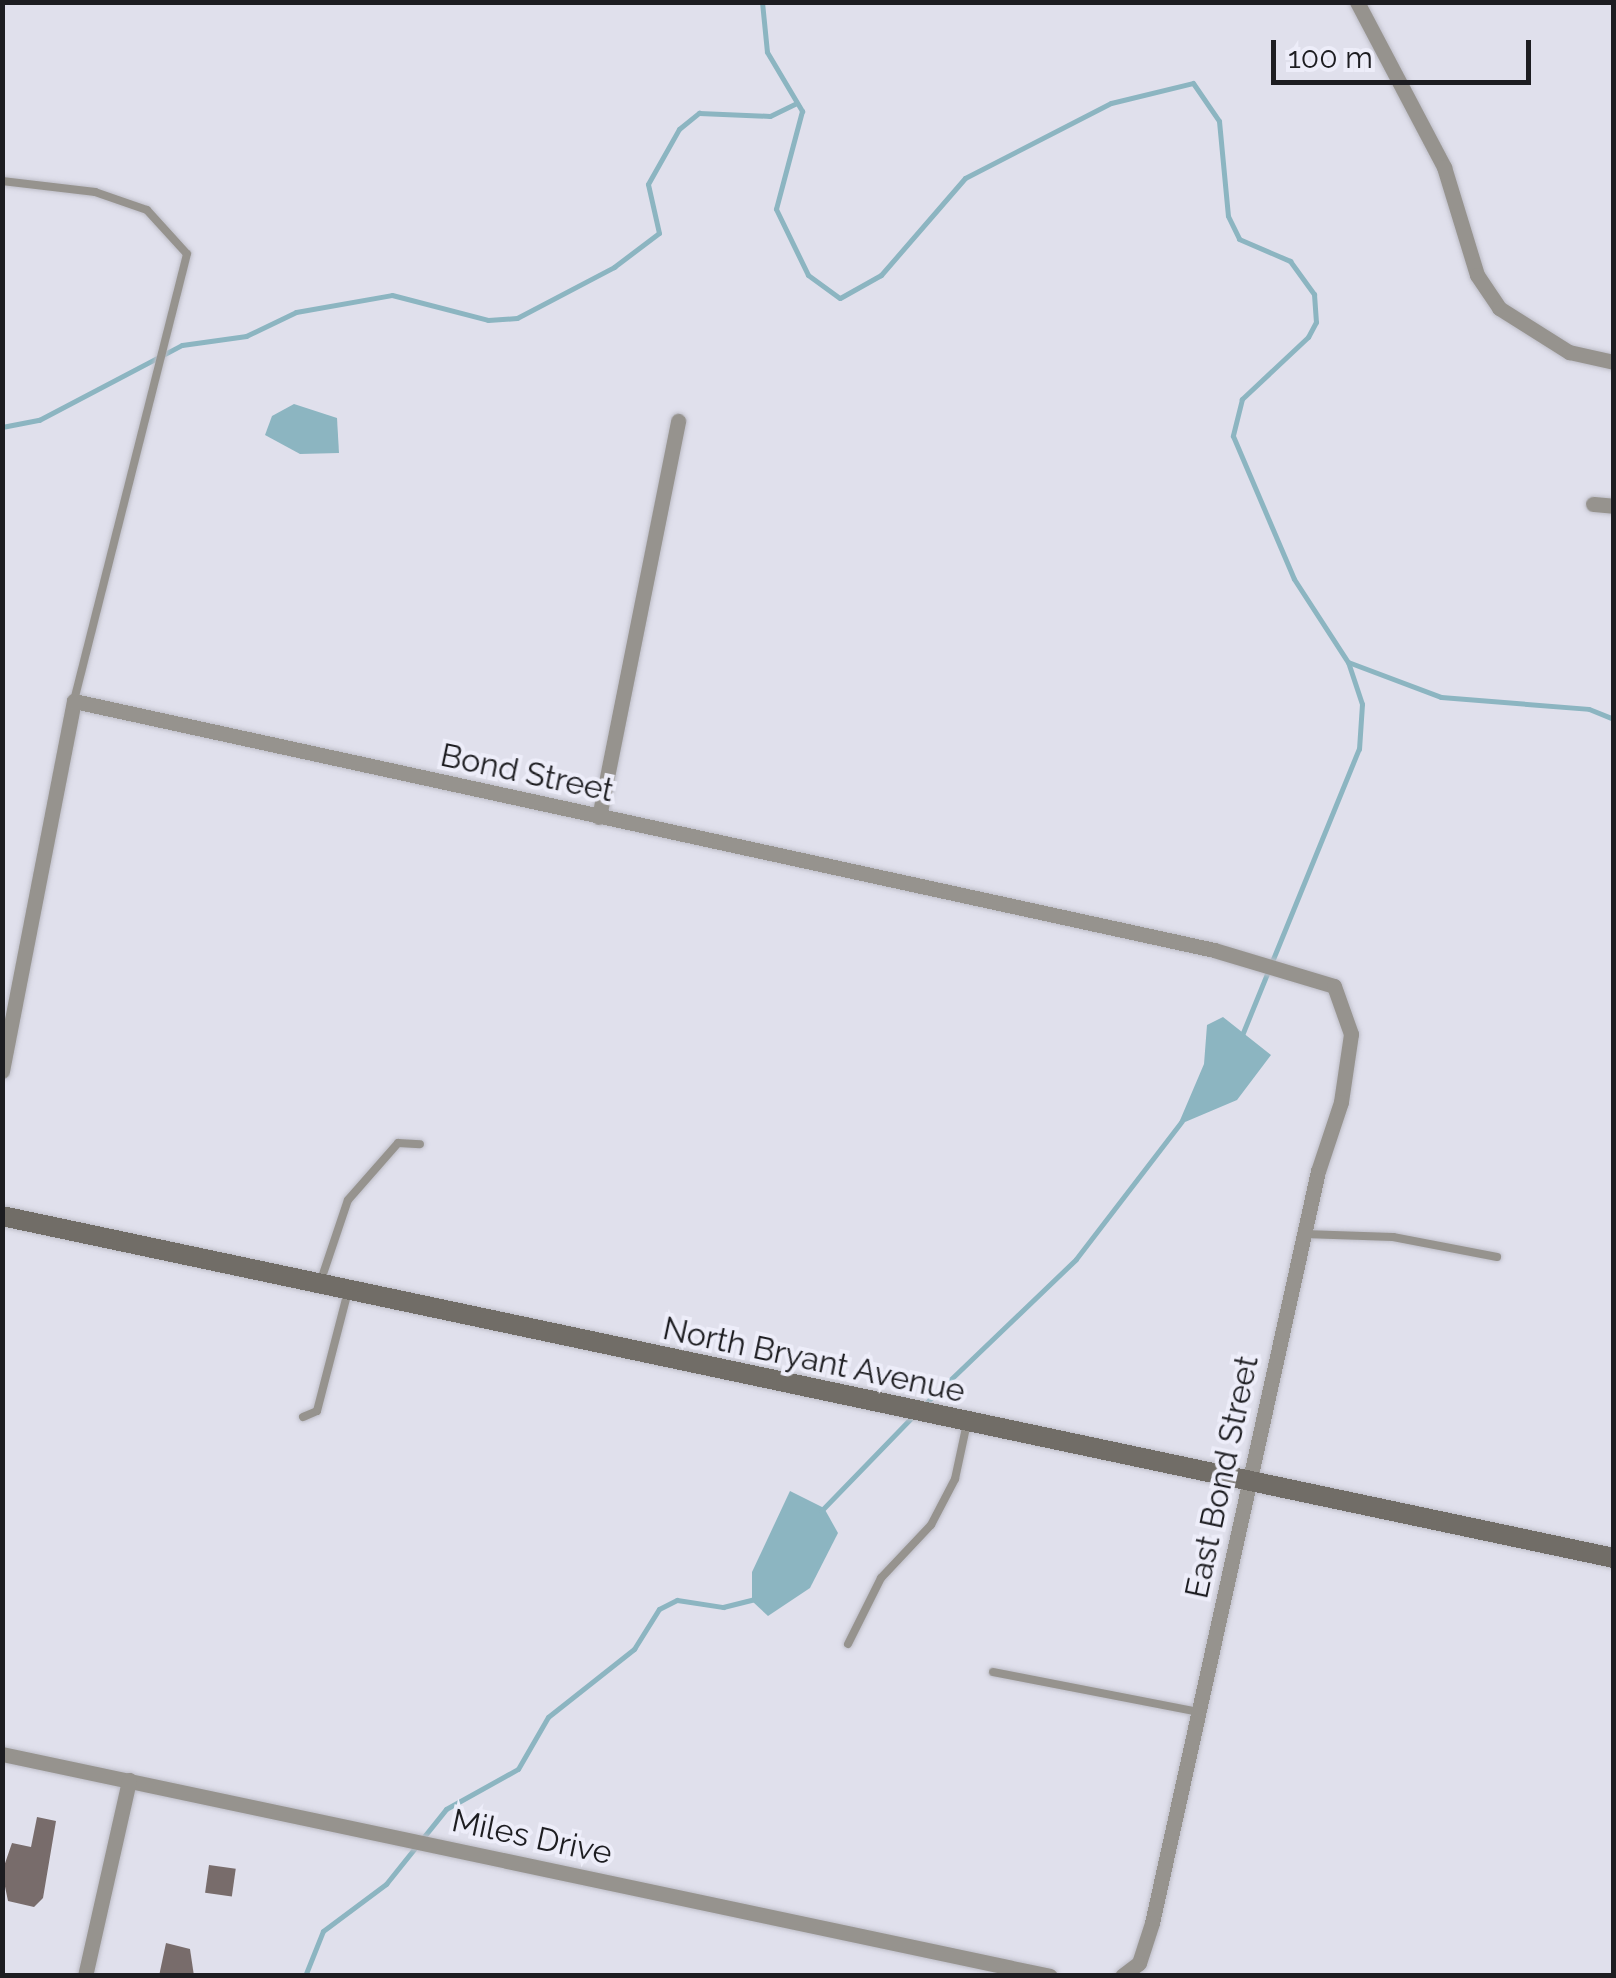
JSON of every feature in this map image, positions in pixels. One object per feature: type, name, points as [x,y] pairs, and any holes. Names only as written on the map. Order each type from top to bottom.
[{"type":"street","points":[[1357,2],[1444,168],[1477,275],[1499,308],[1569,352],[1614,362]]},
{"type":"street","points":[[599,817],[678,421]]},
{"type":"street","points":[[1593,504],[1614,506]]},
{"type":"street","points":[[2,1071],[74,701]]},
{"type":"street","name":"Bond Street","points":[[74,701],[1214,950],[1334,986]]},
{"type":"street","name":"East Bond Street","points":[[1122,1976],[1139,1963],[1152,1923],[1351,1034],[1334,986]]},
{"type":"street","name":"North Bryant Avenue","points":[[2,1216],[1249,1484],[1614,1558]]},
{"type":"street","name":"Miles Drive","points":[[2,1754],[1050,1976]]},
{"type":"street","points":[[85,1976],[129,1780]]},
{"type":"lane","points":[[2,180],[95,192],[148,210],[188,254],[74,701]]},
{"type":"lane","points":[[320,1284],[348,1200],[398,1142],[420,1144]]},
{"type":"lane","points":[[1304,1234],[1393,1237],[1497,1256]]},
{"type":"lane","points":[[304,1418],[317,1411],[348,1291]]},
{"type":"lane","points":[[848,1644],[881,1578],[931,1525],[955,1479],[967,1423]]},
{"type":"lane","points":[[993,1672],[1198,1712]]},
{"type":"water","points":[[294,404],[337,418],[339,453],[300,454],[265,435],[272,416]]},
{"type":"water","points":[[1223,1017],[1271,1055],[1237,1100],[1178,1125],[1204,1064],[1207,1025]]},
{"type":"water","points":[[790,1491],[824,1508],[838,1533],[810,1588],[768,1616],[752,1601],[752,1572]]},
{"type":"building","points":[[37,1817],[56,1821],[43,1898],[34,1907],[8,1901],[2,1872],[12,1843],[31,1847]]},
{"type":"building","points":[[209,1865],[236,1869],[232,1896],[205,1893]]},
{"type":"building","points":[[166,1943],[190,1949],[194,1976],[159,1976]]},
{"type":"waterway","points":[[762,2],[767,52],[802,111],[776,209],[808,275],[840,298],[881,275],[965,178],[1111,103],[1193,83],[1219,121],[1228,216],[1239,239],[1290,261],[1314,294],[1316,322],[1308,337],[1242,399],[1233,436],[1294,579],[1348,662],[1441,697],[1589,709],[1614,719]]},
{"type":"waterway","points":[[2,427],[39,420],[182,345],[246,336],[296,312],[392,295],[488,320],[517,318],[614,267],[659,233],[648,184],[679,129],[699,113],[770,116],[795,104]]},
{"type":"waterway","points":[[1242,1035],[1359,749],[1362,704],[1348,662]]},
{"type":"waterway","points":[[925,1404],[1076,1259],[1182,1121]]},
{"type":"waterway","points":[[821,1511],[914,1415]]},
{"type":"waterway","points":[[305,1976],[323,1931],[386,1884],[446,1809],[518,1769],[548,1717],[634,1649],[659,1609],[677,1600],[723,1607],[754,1599]]}]
